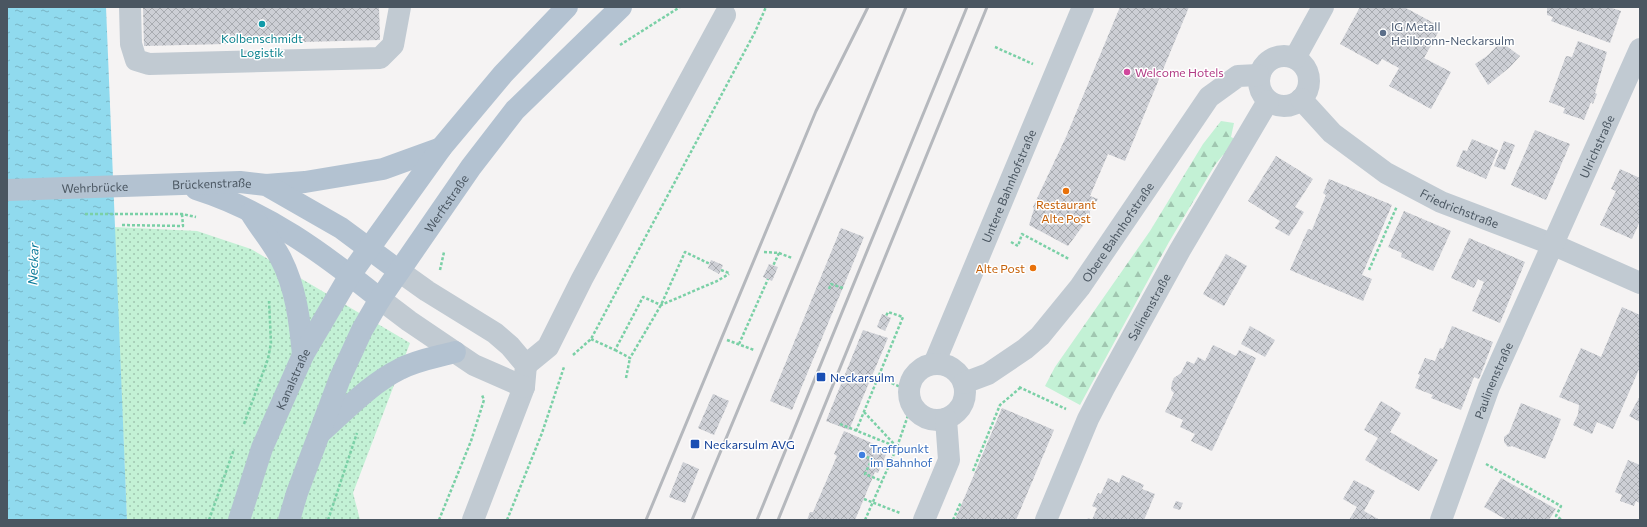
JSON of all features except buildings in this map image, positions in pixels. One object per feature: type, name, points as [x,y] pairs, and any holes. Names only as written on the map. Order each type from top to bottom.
[{"type":"main road","points":[[368,248],[441,148],[503,74],[568,7]]},
{"type":"main road","name":"Werftstraße","points":[[399,271],[471,167],[515,110],[621,7]]},
{"type":"main road","points":[[266,185],[312,181],[383,169],[441,148]]},
{"type":"main road","name":"Brückenstraße","points":[[182,184],[240,182],[266,185],[342,228],[399,271]]},
{"type":"main road","name":"Brückenstraße","points":[[182,184],[223,197],[248,209],[325,255],[380,299]]},
{"type":"main road","name":"Wehrbrücke","points":[[7,190],[182,184]]},
{"type":"main road","points":[[248,209],[280,257],[294,292],[300,323],[303,355]]},
{"type":"main road","name":"Kanalstraße","points":[[239,520],[262,448],[303,355],[350,275],[368,248]]},
{"type":"main road","points":[[289,520],[297,493],[340,378],[362,330],[380,299],[399,271]]},
{"type":"main road","points":[[318,436],[369,389],[398,369],[455,352]]},
{"type":"street","points":[[130,7],[132,49],[136,60],[149,64],[380,58],[393,45],[400,7]]},
{"type":"street","name":"Untere Bahnhofstraße","points":[[934,364],[963,310],[972,271],[1083,7]]},
{"type":"street","points":[[1296,58],[1323,7]]},
{"type":"street","points":[[526,365],[548,347],[582,279],[725,14]]},
{"type":"street","name":"Ulrichstraße","points":[[1554,245],[1640,49]]},
{"type":"street","points":[[1284,55],[1296,58],[1305,66],[1309,77],[1308,89],[1301,99],[1291,105],[1279,106],[1268,101],[1262,94],[1258,85],[1258,75],[1264,65],[1273,57],[1284,55]]},
{"type":"street","name":"Obere Bahnhofstraße","points":[[964,383],[988,374],[1035,341],[1091,270],[1210,97],[1238,76],[1258,75]]},
{"type":"street","name":"Friedrichstraße","points":[[1301,99],[1332,133],[1348,146],[1386,173],[1406,184],[1441,202],[1554,245],[1640,283]]},
{"type":"street","name":"Salinenstraße","points":[[1046,520],[1088,419],[1180,250],[1268,101]]},
{"type":"street","name":"Paulinenstraße","points":[[1441,520],[1489,387],[1554,245]]},
{"type":"street","points":[[399,271],[427,291],[495,333],[510,346],[526,365],[524,387],[473,520]]},
{"type":"street","points":[[380,299],[409,321],[474,365],[524,387]]},
{"type":"street","points":[[934,364],[944,364],[952,368],[960,375],[964,383],[965,394],[963,405],[956,414],[946,419],[933,420],[920,415],[910,398],[912,378],[921,368],[934,364]]},
{"type":"street","points":[[924,520],[949,460],[946,419]]},
{"type":"path","points":[[616,47],[680,7]]},
{"type":"path","points":[[995,47],[1056,74]]},
{"type":"path","points":[[1370,270],[1406,184]]},
{"type":"path","points":[[79,214],[182,214],[197,217]]},
{"type":"path","points":[[122,225],[183,226],[182,214]]},
{"type":"path","points":[[1018,246],[1022,234],[1091,270]]},
{"type":"path","points":[[440,270],[445,249]]},
{"type":"path","points":[[626,378],[630,358],[661,305],[685,252],[710,264]]},
{"type":"path","points":[[764,252],[779,252],[792,258]]},
{"type":"path","points":[[773,266],[779,252]]},
{"type":"path","points":[[615,350],[642,297],[661,305],[717,281],[729,274],[721,270]]},
{"type":"path","points":[[740,344],[768,279]]},
{"type":"path","points":[[829,289],[831,284],[843,288]]},
{"type":"path","points":[[241,430],[268,359],[271,343],[268,297]]},
{"type":"path","points":[[856,431],[903,317],[888,312],[886,316]]},
{"type":"path","points":[[591,339],[630,358]]},
{"type":"path","points":[[727,340],[754,350]]},
{"type":"path","points":[[507,520],[542,433],[566,360]]},
{"type":"path","points":[[861,376],[866,378]]},
{"type":"path","points":[[865,520],[897,447],[910,398],[878,377]]},
{"type":"path","points":[[971,477],[1000,405],[1020,388],[1088,419]]},
{"type":"path","points":[[439,520],[471,441],[484,400],[481,394]]},
{"type":"path","points":[[864,412],[897,447]]},
{"type":"path","points":[[840,424],[897,447]]},
{"type":"path","points":[[328,520],[360,426]]},
{"type":"path","points":[[209,520],[236,444]]},
{"type":"path","points":[[1465,452],[1561,506],[1556,516],[1562,520]]},
{"type":"path","points":[[862,455],[872,459],[865,474],[882,481]]},
{"type":"path","points":[[953,520],[962,498]]},
{"type":"path","points":[[864,499],[901,514]]},
{"type":"green space","points":[[1221,121],[1234,123],[1231,137],[1239,141],[1232,152],[1223,155],[1215,165],[1169,242],[1080,405],[1045,386],[1055,367],[1150,231],[1203,144]]},
{"type":"green space","points":[[114,227],[197,231],[251,249],[410,343],[353,493],[360,520],[127,520]]},
{"type":"water","name":"Neckar","points":[[7,7],[106,7],[127,520],[7,520]]},
{"type":"railway","points":[[646,520],[816,111],[868,7]]},
{"type":"railway","points":[[692,520],[906,7]]},
{"type":"railway","points":[[757,520],[967,7]]},
{"type":"railway","points":[[778,520],[987,7]]},
{"type":"place","name":"Kolbenschmidt Logistik","points":[[262,24]]},
{"type":"place","name":"IG Metall Heilbronn-Neckarsulm","points":[[1383,33]]},
{"type":"place","name":"Welcome Hotels","points":[[1127,72]]},
{"type":"place","name":"Restaurant Alte Post","points":[[1066,191]]},
{"type":"place","name":"Alte Post","points":[[1033,268]]},
{"type":"place","name":"Neckarsulm","points":[[821,377]]},
{"type":"place","name":"Neckarsulm AVG","points":[[695,444]]},
{"type":"place","name":"Treffpunkt im Bahnhof","points":[[862,455]]}]
